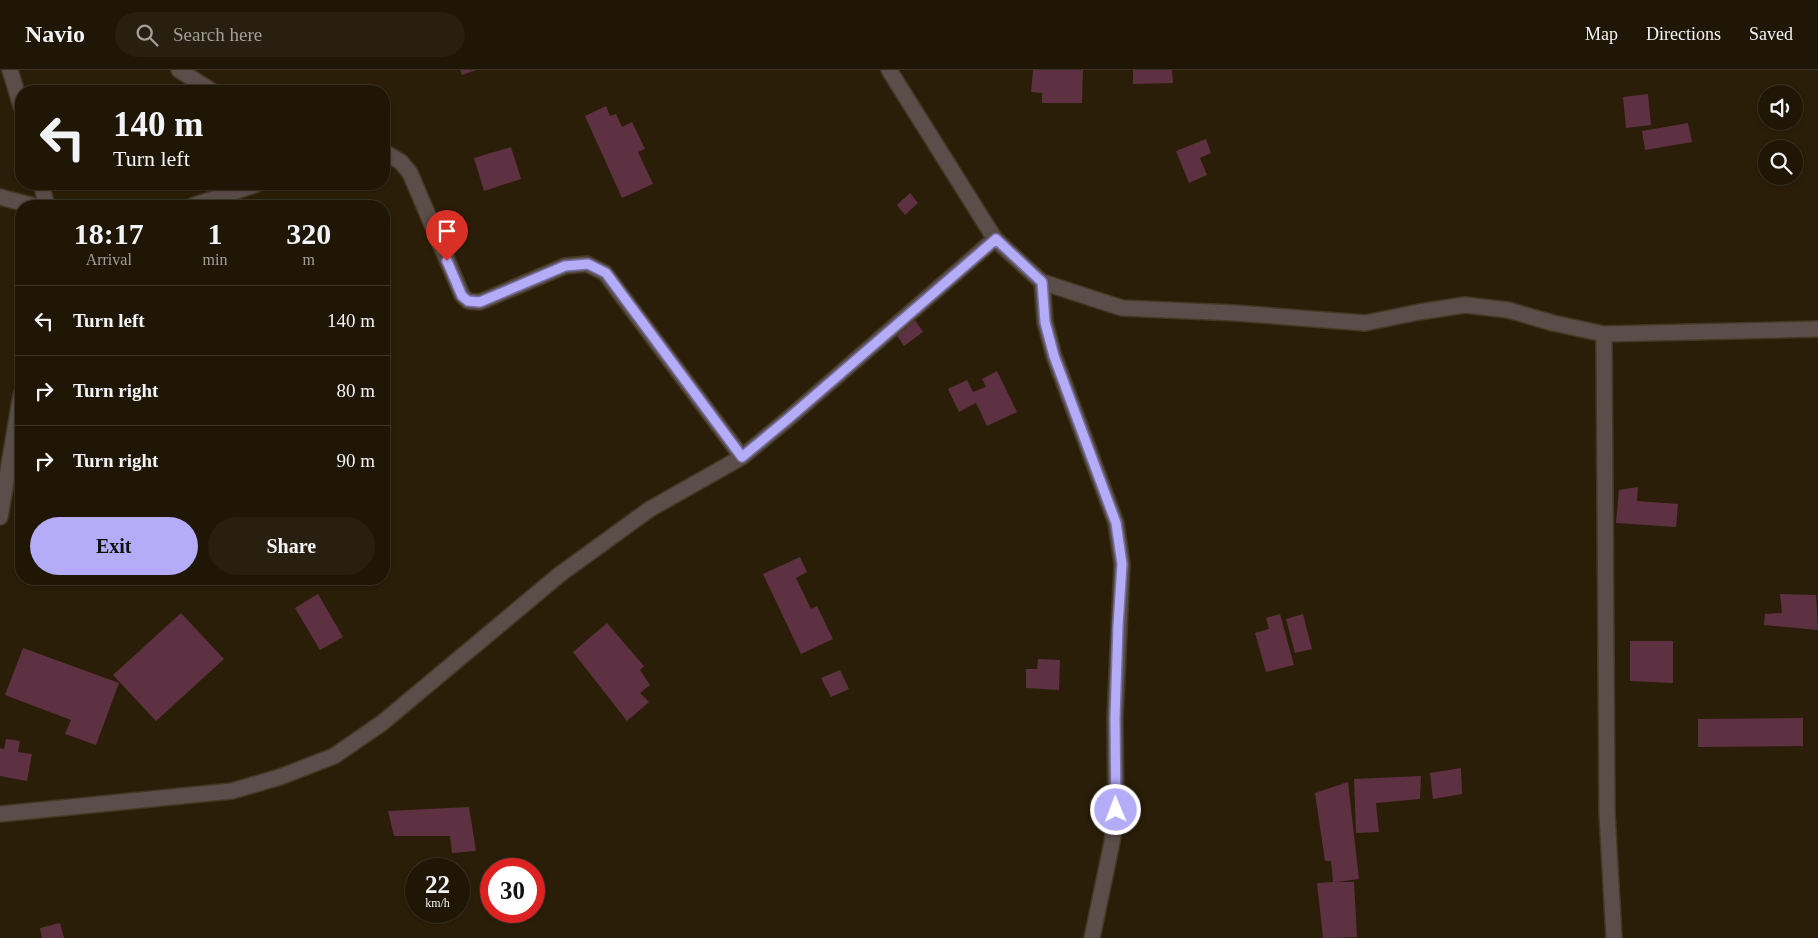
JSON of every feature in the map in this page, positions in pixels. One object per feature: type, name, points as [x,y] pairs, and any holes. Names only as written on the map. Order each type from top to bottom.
[{"type":"street","points":[[10,70],[15,86]]},
{"type":"street","points":[[179,70],[203,85]]},
{"type":"street","points":[[889,70],[996,239],[1042,282],[1122,308],[1234,313],[1365,323],[1419,312],[1465,306],[1508,310],[1553,323],[1604,334],[1818,329]]},
{"type":"street","points":[[390,156],[401,162],[410,173],[462,296],[468,301],[480,302],[565,266],[588,264],[606,273],[742,457]]},
{"type":"street","points":[[210,200],[239,190]]},
{"type":"street","points":[[0,197],[15,201]]},
{"type":"street","points":[[0,814],[232,791],[280,777],[334,756],[382,723],[560,575],[650,509],[742,457],[996,239]]},
{"type":"street","points":[[1042,282],[1045,322],[1054,356],[1116,523],[1122,564],[1115,718],[1116,810],[1112,842],[1088,935]]},
{"type":"street","points":[[1604,334],[1607,813],[1614,938]]},
{"type":"street","points":[[0,517],[15,430]]},
{"type":"building","points":[[460,70],[476,70],[462,75]]},
{"type":"building","points":[[1033,70],[1083,70],[1082,103],[1042,103],[1042,93],[1031,92]]},
{"type":"building","points":[[1133,70],[1172,70],[1173,83],[1133,84]]},
{"type":"building","points":[[1648,94],[1651,125],[1626,128],[1623,97]]},
{"type":"building","points":[[606,106],[610,116],[616,114],[622,127],[632,122],[645,149],[638,152],[653,184],[622,198],[585,116]]},
{"type":"building","points":[[1688,123],[1692,142],[1645,150],[1642,131]]},
{"type":"building","points":[[1206,139],[1211,153],[1200,158],[1207,175],[1189,183],[1176,151]]},
{"type":"building","points":[[511,147],[521,179],[484,191],[474,158]]},
{"type":"building","points":[[910,193],[918,203],[905,215],[897,205]]},
{"type":"building","points":[[915,320],[923,332],[904,346],[896,334]]},
{"type":"building","points":[[997,371],[1017,412],[987,426],[976,403],[959,412],[948,389],[967,380],[973,392],[986,387],[982,379]]},
{"type":"building","points":[[1638,487],[1637,501],[1678,504],[1676,527],[1616,523],[1619,490]]},
{"type":"building","points":[[800,557],[807,572],[796,578],[811,609],[817,606],[833,639],[801,654],[763,574]]},
{"type":"building","points":[[318,594],[343,637],[320,650],[295,608]]},
{"type":"building","points":[[1780,594],[1816,595],[1818,630],[1764,625],[1765,614],[1782,613]]},
{"type":"building","points":[[181,613],[224,659],[156,721],[113,675]]},
{"type":"building","points":[[1280,614],[1294,665],[1266,672],[1255,633],[1269,629],[1266,618]]},
{"type":"building","points":[[1303,614],[1312,649],[1295,653],[1286,619]]},
{"type":"building","points":[[607,623],[644,666],[640,670],[650,685],[640,693],[649,702],[627,721],[573,652]]},
{"type":"building","points":[[1630,641],[1673,641],[1673,683],[1630,681]]},
{"type":"building","points":[[23,648],[119,683],[96,745],[65,734],[71,720],[5,695]]},
{"type":"building","points":[[1038,659],[1060,660],[1059,690],[1026,688],[1026,669],[1037,669]]},
{"type":"building","points":[[840,670],[849,689],[831,697],[821,678]]},
{"type":"building","points":[[1803,718],[1803,746],[1698,747],[1698,719]]},
{"type":"building","points":[[6,739],[20,741],[18,752],[32,754],[27,781],[0,776],[0,748],[4,749]]},
{"type":"building","points":[[1461,768],[1462,794],[1433,799],[1430,773]]},
{"type":"building","points":[[1421,776],[1420,799],[1376,803],[1379,832],[1356,833],[1354,779]]},
{"type":"building","points":[[1348,782],[1359,879],[1337,882],[1354,882],[1357,937],[1323,938],[1317,883],[1333,882],[1331,861],[1325,861],[1315,793]]},
{"type":"building","points":[[469,807],[476,851],[452,853],[450,836],[394,836],[388,811]]},
{"type":"building","points":[[60,923],[64,938],[42,938],[40,928]]},
{"type":"route","points":[[447,261],[462,296],[468,301],[480,302],[565,266],[588,264],[606,273],[742,457],[996,239],[1042,282],[1045,322],[1054,356],[1116,523],[1122,564],[1115,718],[1116,810]]}]
